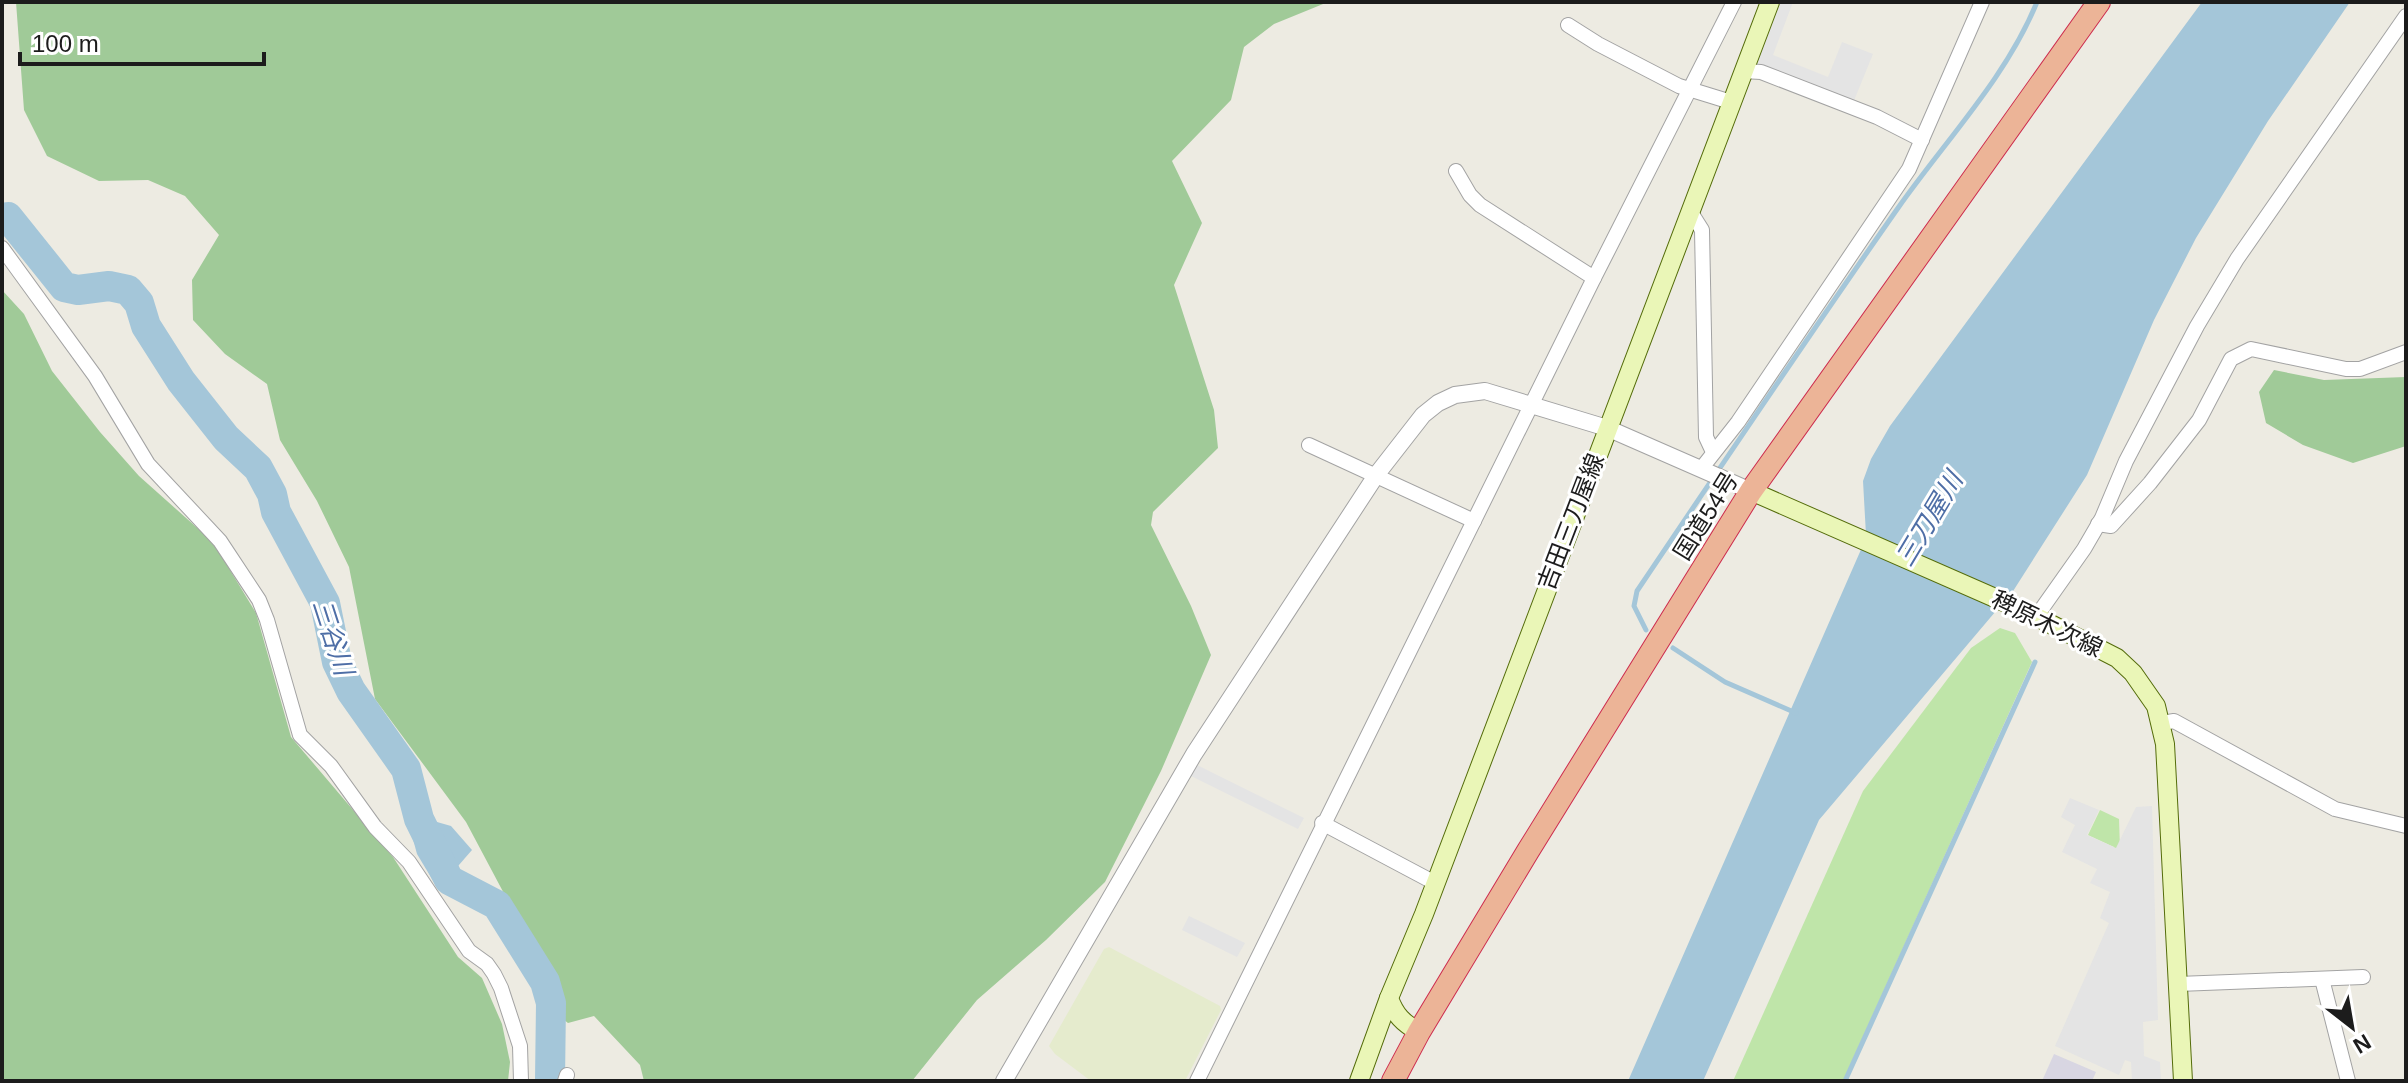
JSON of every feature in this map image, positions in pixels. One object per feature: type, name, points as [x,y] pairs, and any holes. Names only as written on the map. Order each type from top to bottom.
[{"type":"highway","name":"国道54号","points":[[1393,1081],[1419,1032],[1751,491],[2099,2]]},
{"type":"main road","name":"吉田三刀屋線","points":[[1359,1081],[1770,2]]},
{"type":"main road","name":"稗原木次線","points":[[1751,491],[2031,614],[2117,658],[2145,689],[2162,723],[2172,834],[2183,1081]]},
{"type":"main road","points":[[1389,998],[1394,1013],[1419,1032]]},
{"type":"street","points":[[1197,1081],[1474,521],[1526,404],[1594,278],[1734,2]]},
{"type":"street","points":[[1703,470],[1909,169],[1982,2]]},
{"type":"street","points":[[2031,614],[2098,524],[2126,461],[2229,272],[2406,16]]},
{"type":"street","points":[[1568,25],[1667,80],[1731,102]]},
{"type":"street","points":[[1743,71],[1761,72],[1877,117],[1922,140]]},
{"type":"street","points":[[1456,171],[1470,195],[1480,205],[1594,278]]},
{"type":"street","points":[[1690,211],[1702,230],[1706,437],[1713,452]]},
{"type":"street","points":[[2,248],[95,376],[148,464],[220,541],[259,600],[300,735],[331,766],[375,827],[409,862],[469,951],[487,964],[494,974],[520,1046],[521,1081]]},
{"type":"street","points":[[2098,524],[2111,526],[2150,483],[2199,420],[2226,367],[2239,353],[2251,349],[2346,369],[2360,369],[2406,352]]},
{"type":"street","points":[[1004,1081],[1194,754],[1377,474],[1423,415],[1438,403],[1455,395],[1485,391],[1607,428],[1751,491]]},
{"type":"street","points":[[1309,445],[1474,521]]},
{"type":"street","points":[[2162,723],[2174,721],[2335,809],[2406,826]]},
{"type":"street","points":[[1323,823],[1435,883]]},
{"type":"street","points":[[2178,984],[2363,977]]},
{"type":"street","points":[[2322,979],[2348,1081]]},
{"type":"green space","points":[[16,2],[1328,2],[1274,24],[1244,47],[1231,100],[1172,161],[1202,223],[1174,285],[1214,410],[1218,448],[1153,512],[1151,525],[1211,655],[1161,771],[1105,882],[1046,940],[977,1000],[912,1081],[644,1081],[640,1065],[594,1016],[568,1023],[558,1015],[549,978],[466,822],[375,699],[349,567],[317,501],[280,440],[267,384],[225,354],[193,320],[192,280],[219,235],[185,196],[148,180],[99,181],[47,156],[24,110]]},
{"type":"green space","points":[[2,290],[24,314],[52,371],[100,432],[139,476],[213,542],[256,613],[291,737],[393,857],[458,957],[482,978],[502,1024],[510,1062],[508,1081],[2,1081]]},
{"type":"green space","points":[[2274,370],[2324,380],[2406,377],[2406,446],[2353,463],[2303,445],[2266,423],[2259,392]]},
{"type":"green space","points":[[2000,628],[2015,633],[2032,662],[1843,1081],[1733,1081],[1863,791],[1971,648]]},
{"type":"green space","points":[[2100,810],[2119,819],[2120,850],[2108,860],[2114,847],[2088,835]]},
{"type":"green space","points":[[1109,947],[1220,1006],[1221,1010],[1185,1081],[1091,1081],[1049,1046],[1104,949]]},
{"type":"shaded area","points":[[1778,2],[1793,2],[1773,55],[1828,77],[1842,42],[1873,54],[1853,103],[1754,64]]},
{"type":"shaded area","points":[[1193,763],[1304,818],[1298,829],[1187,774]]},
{"type":"shaded area","points":[[2070,798],[2099,810],[2087,835],[2116,848],[2136,807],[2152,806],[2158,1020],[2143,1022],[2144,1056],[2160,1062],[2161,1081],[2132,1081],[2131,1062],[2125,1060],[2119,1075],[2055,1046],[2109,923],[2100,918],[2110,892],[2090,883],[2097,869],[2062,852],[2075,825],[2061,817]]},
{"type":"shaded area","points":[[1189,916],[1245,943],[1237,957],[1182,930]]},
{"type":"shaded area","points":[[2054,1054],[2096,1072],[2092,1081],[2042,1081]]},
{"type":"water","name":"三刀屋川","points":[[2202,2],[2350,2],[2268,121],[2196,238],[2154,320],[2087,475],[2008,599],[1866,535],[1863,481],[1871,459],[1890,426]]},
{"type":"water","points":[[1863,545],[2001,605],[1819,820],[1703,1081],[1628,1081]]},
{"type":"water","points":[[423,818],[451,826],[472,850],[438,889],[417,854],[410,828]]},
{"type":"waterway","points":[[1646,630],[1634,606],[1637,591],[1898,208],[1992,83],[2037,2]]},
{"type":"waterway","name":"三谷川","points":[[2,218],[8,217],[64,287],[78,290],[109,286],[128,290],[139,303],[146,326],[181,381],[226,438],[258,468],[272,494],[276,512],[325,603],[337,662],[351,691],[406,769],[419,819],[449,880],[497,905],[545,982],[551,1003],[550,1081]]},
{"type":"waterway","points":[[1673,648],[1725,682],[1796,713]]},
{"type":"waterway","points":[[1845,1081],[2035,662]]}]
